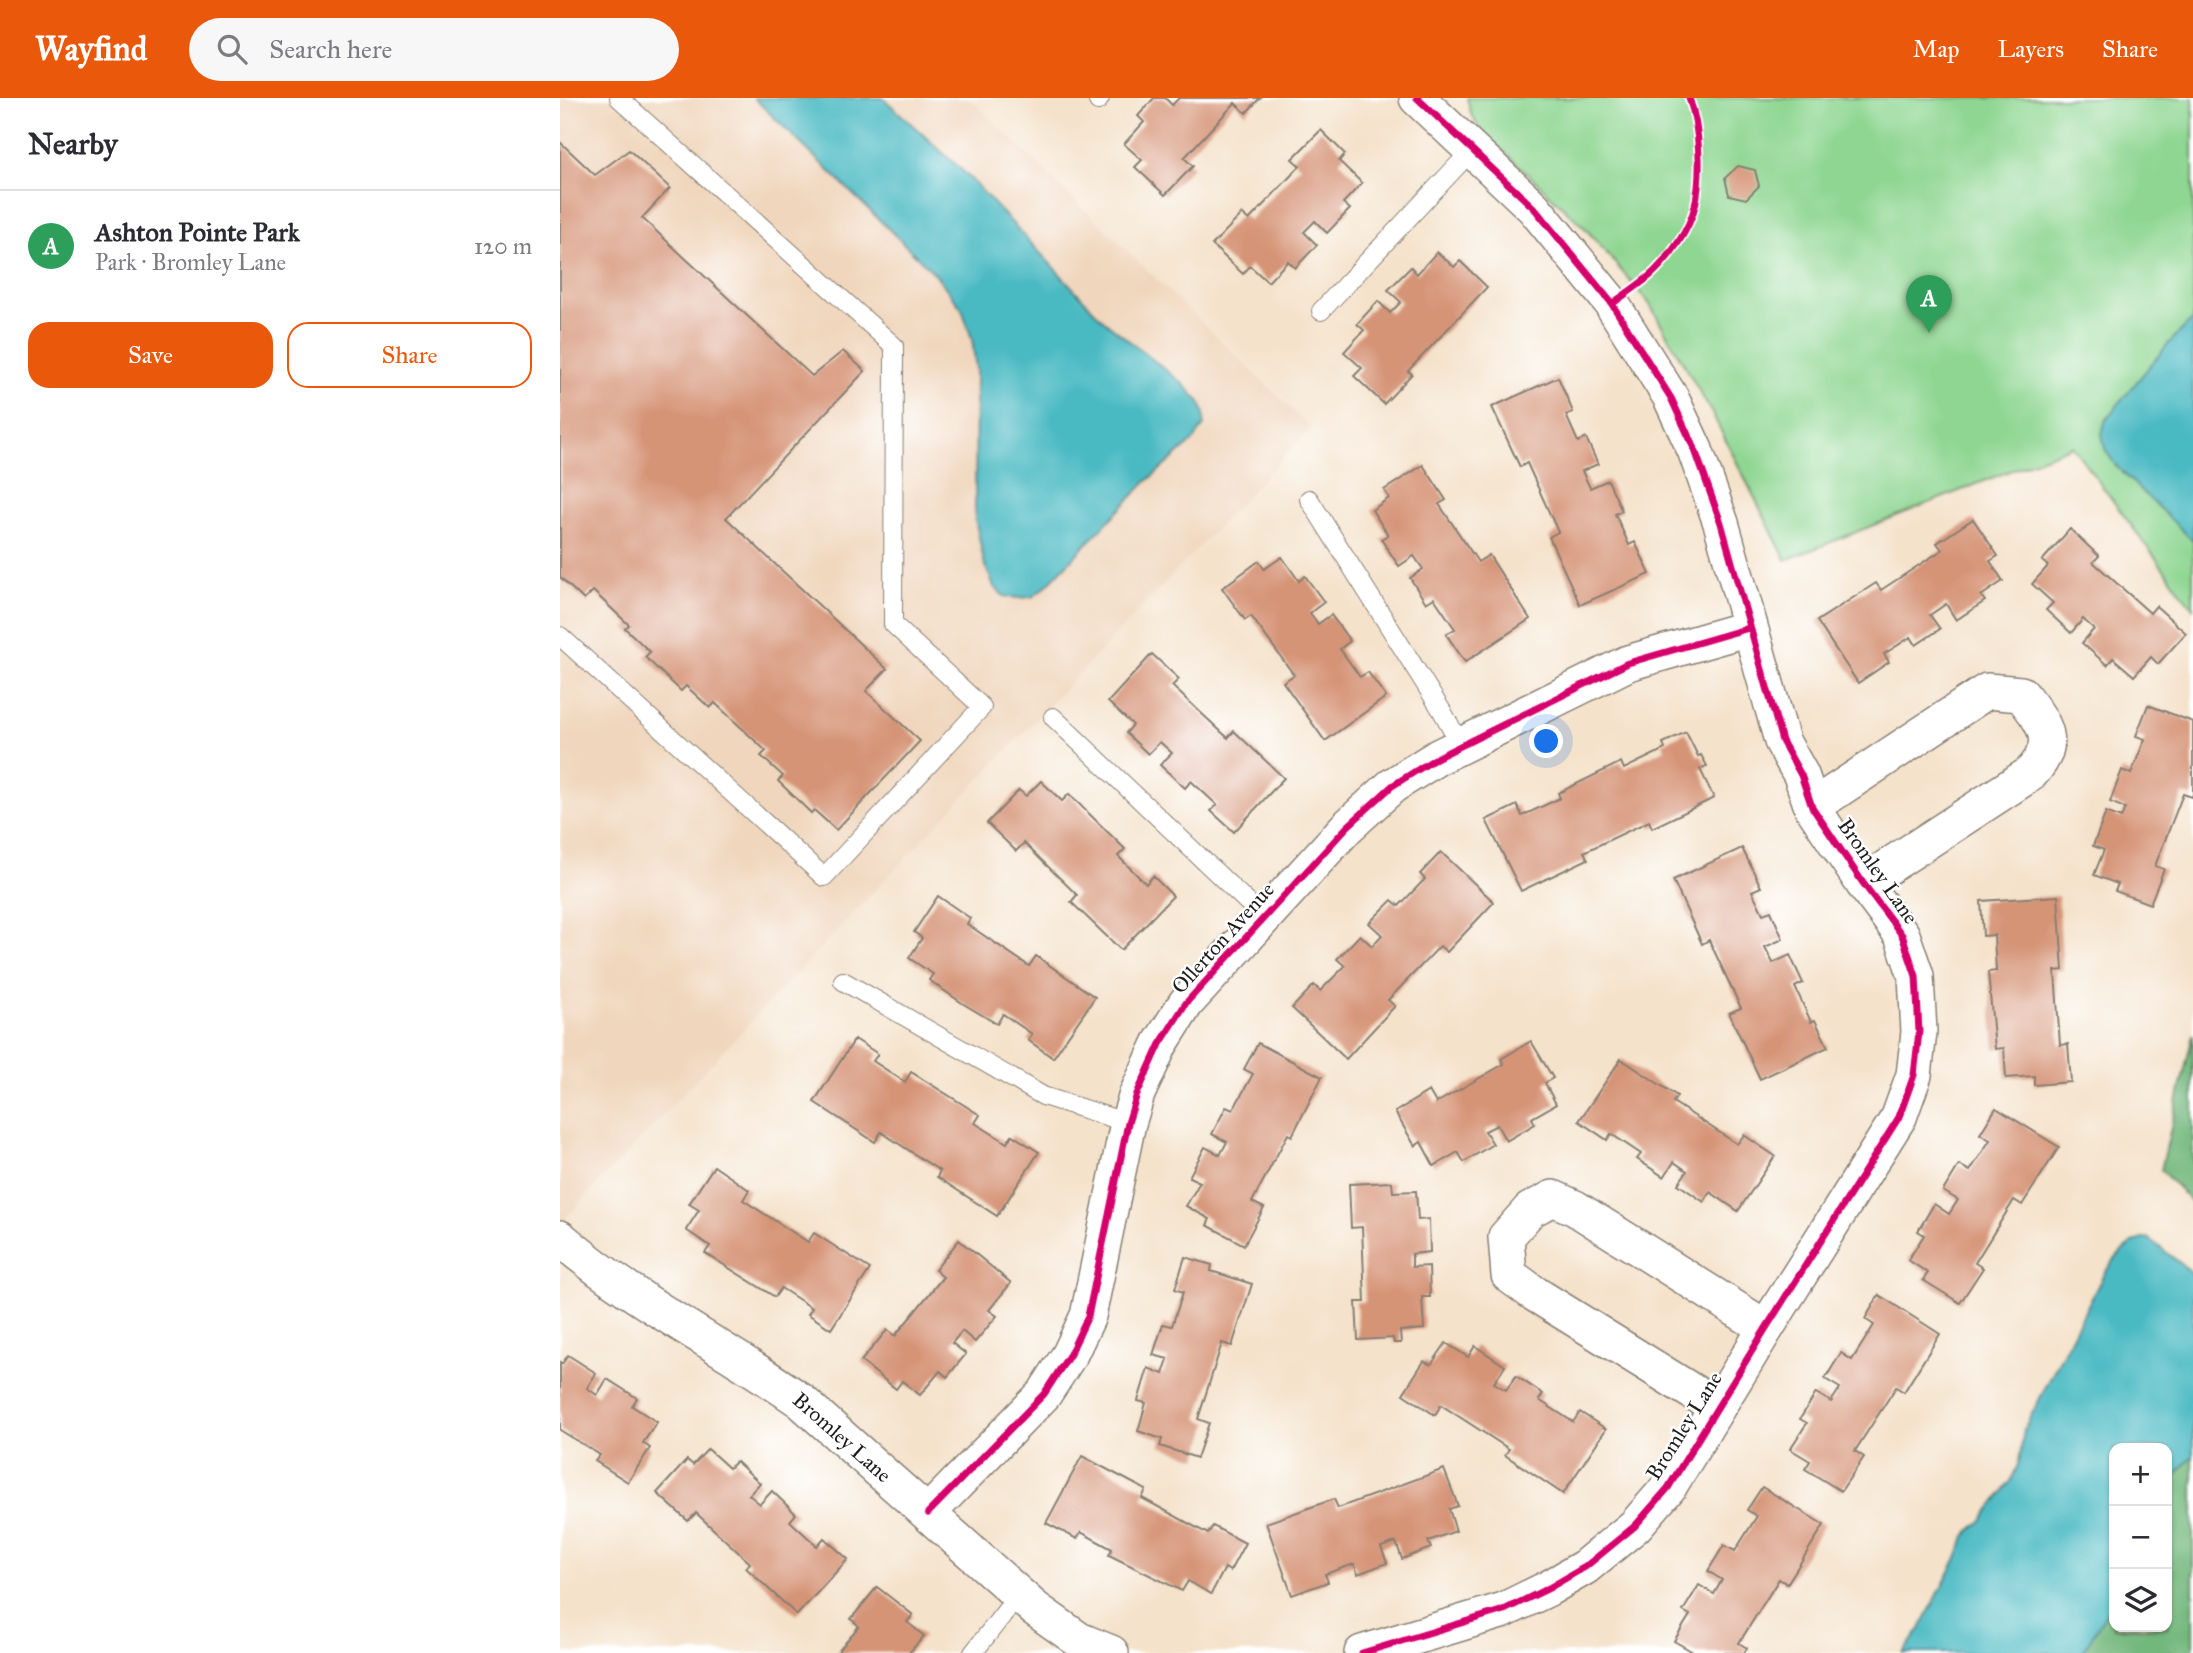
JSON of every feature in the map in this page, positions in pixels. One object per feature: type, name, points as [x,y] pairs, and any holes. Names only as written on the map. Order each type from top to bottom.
[{"type":"street","name":"Bromley Lane","points":[[1362,1653],[1504,1609],[1549,1588],[1585,1567],[1634,1526],[1668,1488],[1899,1117],[1914,1074],[1919,1031],[1916,976],[1902,934],[1863,883],[1812,807],[1801,775],[1782,741],[1721,523],[1695,450],[1671,398],[1610,301],[1580,262],[1534,208],[1419,99]]},
{"type":"street","name":"Ollerton Avenue","points":[[928,1513],[1044,1394],[1070,1354],[1088,1316],[1128,1123],[1137,1094],[1160,1044],[1186,1003],[1348,827],[1392,786],[1438,757],[1628,663],[1749,628]]},
{"type":"street","points":[[1812,807],[1986,691],[2021,694],[2039,717],[2047,738],[2044,759],[2030,774],[1863,883]]},
{"type":"street","points":[[1717,1407],[1535,1294],[1509,1275],[1506,1237],[1530,1210],[1553,1198],[1575,1208],[1766,1328]]},
{"type":"street","name":"Bromley Lane","points":[[560,1238],[614,1281],[666,1317],[765,1376],[801,1401],[1019,1594],[1079,1640],[1111,1653]]},
{"type":"lane","points":[[560,636],[824,877],[982,707],[893,624],[894,346],[619,98]]},
{"type":"lane","points":[[1321,311],[1472,150]]},
{"type":"lane","points":[[1309,499],[1442,711],[1461,746]]},
{"type":"lane","points":[[1053,717],[1264,918]]},
{"type":"lane","points":[[843,981],[1043,1096],[1128,1123]]},
{"type":"lane","points":[[973,1653],[1019,1594]]},
{"type":"shaded area","points":[[560,98],[969,98],[1311,428],[560,1224]]},
{"type":"green space","points":[[1467,98],[2193,98],[2193,608],[2072,446],[1786,560],[1714,417],[1649,303],[1586,229],[1479,128],[1471,114]]},
{"type":"green space","points":[[2193,1034],[2193,1204],[2161,1170]]},
{"type":"green space","points":[[2193,1456],[2193,1653],[2082,1653],[2109,1608],[2109,1632],[2172,1632],[2172,1479]]},
{"type":"water","points":[[754,98],[883,98],[966,174],[1103,320],[1182,383],[1200,402],[1204,425],[1194,440],[1146,482],[1044,588],[1032,597],[1004,596],[994,587],[984,562],[975,518],[976,370],[972,339],[962,309],[936,275]]},
{"type":"water","points":[[2193,319],[2193,541],[2116,466],[2105,449],[2102,434],[2105,422],[2116,407],[2168,344]]},
{"type":"water","points":[[2148,1238],[2190,1271],[2193,1277],[2193,1456],[2172,1479],[2172,1443],[2109,1443],[2109,1608],[2082,1653],[1903,1653],[1920,1629],[1958,1556],[1965,1536],[1983,1519],[2011,1481],[2019,1462],[2024,1429],[2105,1272],[2119,1255],[2141,1239]]},
{"type":"building","points":[[1154,98],[1165,98],[1172,105],[1179,98],[1260,98],[1246,113],[1235,103],[1184,158],[1193,166],[1165,195],[1135,167],[1142,160],[1124,144],[1144,122],[1138,116]]},
{"type":"building","points":[[1321,130],[1345,154],[1339,161],[1362,183],[1343,203],[1350,209],[1327,233],[1315,221],[1304,232],[1317,245],[1295,268],[1288,261],[1268,282],[1250,266],[1243,274],[1212,245],[1242,214],[1249,220],[1300,166],[1292,159]]},
{"type":"building","points":[[560,142],[595,175],[629,150],[670,188],[642,218],[812,376],[843,351],[865,371],[726,518],[887,669],[866,691],[920,741],[836,830],[814,810],[811,813],[778,781],[783,776],[761,756],[766,751],[715,703],[710,708],[686,686],[681,691],[645,657],[650,652],[625,628],[629,625],[593,591],[584,600],[560,577]]},
{"type":"building","points":[[1738,166],[1755,170],[1759,186],[1746,199],[1729,195],[1725,178]]},
{"type":"building","points":[[1437,252],[1454,267],[1460,261],[1487,287],[1408,371],[1412,374],[1384,404],[1354,376],[1362,368],[1344,352],[1364,330],[1357,324],[1378,301],[1390,313],[1401,302],[1388,290],[1411,267],[1417,274]]},
{"type":"building","points":[[1558,377],[1573,412],[1566,415],[1578,442],[1586,438],[1598,464],[1582,471],[1590,488],[1608,480],[1622,511],[1615,514],[1629,545],[1635,542],[1650,574],[1580,605],[1549,537],[1558,532],[1527,463],[1520,467],[1492,407]]},
{"type":"building","points":[[1423,465],[1446,500],[1439,504],[1478,562],[1489,555],[1530,619],[1465,662],[1446,634],[1455,629],[1434,598],[1426,603],[1410,578],[1423,569],[1414,556],[1399,566],[1381,539],[1388,535],[1372,510],[1389,498],[1384,490]]},
{"type":"building","points":[[1973,519],[1998,556],[1990,561],[2003,581],[1981,596],[1985,601],[1956,620],[1946,604],[1930,615],[1940,629],[1916,645],[1911,637],[1884,654],[1889,662],[1858,683],[1817,621],[1876,583],[1881,590],[1942,550],[1937,543]]},
{"type":"building","points":[[2070,529],[2099,556],[2093,562],[2150,613],[2156,606],[2186,633],[2158,664],[2151,657],[2134,676],[2113,658],[2107,665],[2082,643],[2094,629],[2083,619],[2071,633],[2046,610],[2053,603],[2032,584],[2048,566],[2042,561]]},
{"type":"building","points":[[1282,557],[1299,581],[1305,576],[1324,602],[1310,613],[1318,624],[1331,615],[1350,641],[1340,649],[1360,677],[1368,672],[1386,697],[1325,741],[1283,682],[1294,675],[1251,616],[1245,620],[1222,588],[1259,561],[1264,569]]},
{"type":"building","points":[[1152,654],[1179,679],[1172,686],[1228,738],[1234,731],[1284,778],[1234,832],[1211,811],[1217,805],[1191,781],[1185,788],[1160,765],[1172,753],[1160,742],[1148,754],[1126,733],[1133,725],[1108,702]]},
{"type":"building","points":[[2148,705],[2193,722],[2193,794],[2192,797],[2183,794],[2155,866],[2164,869],[2150,904],[2115,891],[2118,884],[2094,875],[2104,850],[2093,846],[2106,812],[2121,818],[2125,808],[2110,802],[2122,770],[2131,774],[2145,739],[2136,736]]},
{"type":"building","points":[[1686,732],[1698,756],[1701,755],[1707,766],[1700,769],[1714,798],[1652,828],[1649,821],[1584,852],[1588,859],[1521,891],[1486,820],[1517,805],[1522,816],[1560,798],[1558,793],[1621,762],[1624,769],[1665,749],[1663,743]]},
{"type":"building","points":[[1041,781],[1062,801],[1069,794],[1125,849],[1118,856],[1146,884],[1153,876],[1173,896],[1121,950],[1071,902],[1077,895],[1024,843],[1016,851],[987,823],[1019,790],[1026,796]]},
{"type":"building","points":[[1742,848],[1761,887],[1752,891],[1763,914],[1771,911],[1783,939],[1765,947],[1773,963],[1790,955],[1803,983],[1795,987],[1811,1022],[1815,1020],[1828,1047],[1760,1079],[1729,1013],[1741,1008],[1709,940],[1702,944],[1673,880]]},
{"type":"building","points":[[1441,852],[1494,902],[1447,952],[1440,946],[1388,1000],[1395,1006],[1346,1059],[1292,1008],[1314,985],[1320,991],[1345,966],[1337,959],[1360,935],[1372,946],[1382,935],[1369,923],[1392,900],[1399,906],[1425,879],[1420,874]]},
{"type":"building","points":[[938,896],[970,918],[967,924],[1029,966],[1036,956],[1095,997],[1053,1058],[1028,1040],[1032,1034],[1003,1014],[997,1024],[962,1003],[929,980],[933,974],[909,958],[922,938],[914,932]]},
{"type":"building","points":[[2058,896],[2063,970],[2055,971],[2060,1045],[2068,1044],[2071,1082],[2034,1085],[2034,1076],[2006,1078],[2004,1048],[1995,1049],[1988,972],[1996,971],[1994,935],[1983,936],[1981,901]]},
{"type":"building","points":[[855,1039],[878,1054],[873,1061],[905,1082],[911,1072],[980,1115],[975,1123],[1007,1143],[1012,1135],[1039,1152],[997,1216],[937,1177],[940,1171],[881,1132],[875,1142],[814,1102]]},
{"type":"building","points":[[1531,1041],[1553,1078],[1545,1083],[1556,1104],[1532,1118],[1535,1124],[1506,1141],[1497,1125],[1485,1131],[1493,1144],[1464,1162],[1458,1152],[1434,1166],[1421,1142],[1415,1146],[1395,1112],[1429,1091],[1436,1103],[1504,1064],[1501,1059]]},
{"type":"building","points":[[1258,1043],[1322,1077],[1292,1136],[1288,1134],[1252,1202],[1264,1208],[1244,1245],[1207,1225],[1210,1219],[1186,1206],[1200,1182],[1189,1177],[1205,1147],[1220,1155],[1227,1142],[1212,1134],[1226,1107],[1233,1110],[1253,1074],[1244,1069]]},
{"type":"building","points":[[1621,1059],[1677,1096],[1673,1102],[1737,1144],[1744,1135],[1775,1156],[1738,1211],[1710,1192],[1704,1202],[1678,1184],[1687,1171],[1674,1162],[1664,1177],[1637,1159],[1641,1154],[1611,1134],[1607,1140],[1579,1121]]},
{"type":"building","points":[[1996,1108],[2059,1147],[2022,1205],[2014,1200],[1975,1263],[1983,1268],[1960,1303],[1923,1280],[1928,1273],[1908,1260],[1924,1235],[1918,1231],[1934,1204],[1949,1214],[1958,1200],[1943,1191],[1959,1165],[1970,1171],[1990,1140],[1980,1134]]},
{"type":"building","points":[[714,1166],[749,1190],[743,1200],[808,1242],[814,1233],[870,1269],[831,1329],[808,1314],[812,1308],[781,1288],[775,1297],[705,1253],[710,1246],[686,1230],[699,1210],[689,1204]]},
{"type":"building","points":[[1392,1182],[1393,1192],[1416,1191],[1418,1220],[1429,1219],[1430,1252],[1412,1254],[1412,1267],[1429,1266],[1430,1297],[1422,1297],[1424,1329],[1400,1331],[1401,1343],[1394,1343],[1393,1338],[1358,1340],[1356,1302],[1365,1302],[1362,1227],[1351,1228],[1349,1184]]},
{"type":"building","points":[[959,1240],[1011,1283],[989,1310],[997,1316],[975,1342],[962,1331],[952,1343],[966,1354],[947,1377],[940,1371],[920,1395],[902,1381],[896,1389],[861,1361],[887,1330],[895,1336],[943,1277],[935,1270]]},
{"type":"building","points":[[1185,1257],[1212,1265],[1211,1271],[1252,1284],[1232,1346],[1222,1343],[1198,1419],[1209,1423],[1197,1458],[1160,1446],[1162,1439],[1138,1431],[1146,1403],[1138,1401],[1148,1368],[1163,1374],[1168,1359],[1153,1355],[1163,1324],[1172,1326],[1183,1292],[1175,1289]]},
{"type":"building","points":[[1879,1295],[1940,1334],[1904,1392],[1896,1387],[1855,1451],[1864,1457],[1841,1491],[1805,1469],[1810,1461],[1790,1449],[1807,1423],[1800,1419],[1816,1393],[1831,1402],[1840,1388],[1825,1379],[1841,1353],[1852,1360],[1874,1325],[1865,1319]]},
{"type":"building","points":[[1446,1343],[1468,1357],[1475,1346],[1505,1366],[1494,1383],[1506,1390],[1516,1376],[1543,1394],[1539,1400],[1573,1422],[1580,1412],[1606,1429],[1563,1494],[1505,1455],[1509,1449],[1441,1405],[1435,1415],[1403,1394],[1424,1361],[1431,1365]]},
{"type":"building","points":[[568,1355],[596,1373],[587,1388],[597,1395],[607,1379],[637,1398],[632,1406],[657,1422],[643,1443],[650,1448],[628,1482],[595,1461],[600,1455],[560,1430],[560,1362],[562,1364]]},
{"type":"building","points":[[708,1449],[729,1468],[736,1461],[760,1483],[749,1495],[760,1504],[772,1491],[796,1514],[790,1521],[817,1546],[824,1538],[848,1559],[797,1615],[746,1568],[750,1563],[696,1513],[688,1521],[657,1493],[687,1460],[693,1465]]},
{"type":"building","points":[[1082,1456],[1146,1490],[1142,1498],[1208,1534],[1213,1526],[1245,1543],[1230,1571],[1225,1568],[1211,1594],[1188,1581],[1182,1591],[1109,1555],[1112,1549],[1081,1532],[1077,1539],[1046,1523]]},
{"type":"building","points":[[1444,1469],[1458,1506],[1449,1509],[1456,1531],[1428,1541],[1431,1548],[1402,1559],[1396,1542],[1381,1547],[1387,1563],[1358,1574],[1354,1564],[1325,1574],[1328,1582],[1292,1595],[1266,1523],[1334,1499],[1338,1508]]},
{"type":"building","points":[[1762,1487],[1824,1525],[1787,1584],[1779,1579],[1739,1643],[1747,1648],[1744,1653],[1695,1653],[1674,1641],[1690,1615],[1683,1611],[1699,1585],[1714,1594],[1722,1580],[1708,1571],[1724,1545],[1735,1551],[1757,1516],[1747,1510]]},
{"type":"building","points":[[877,1587],[913,1615],[907,1622],[924,1636],[909,1653],[837,1653],[859,1626],[851,1619]]},
{"type":"cycle path","points":[[1362,1653],[1504,1610],[1585,1567],[1635,1526],[1668,1488],[1899,1117],[1914,1075],[1919,1032],[1916,976],[1902,935],[1812,807],[1801,775],[1782,741],[1721,523],[1695,450],[1671,398],[1610,301],[1534,208],[1417,98]]},
{"type":"cycle path","points":[[1612,304],[1645,280],[1661,264],[1689,224],[1699,180],[1696,123],[1689,98]]},
{"type":"cycle path","points":[[928,1513],[1044,1394],[1070,1354],[1088,1316],[1128,1123],[1137,1094],[1160,1044],[1186,1003],[1347,827],[1392,786],[1438,757],[1628,663],[1749,628]]},
{"type":"place","name":"Ashton Pointe Park","points":[[1929,333]]}]
